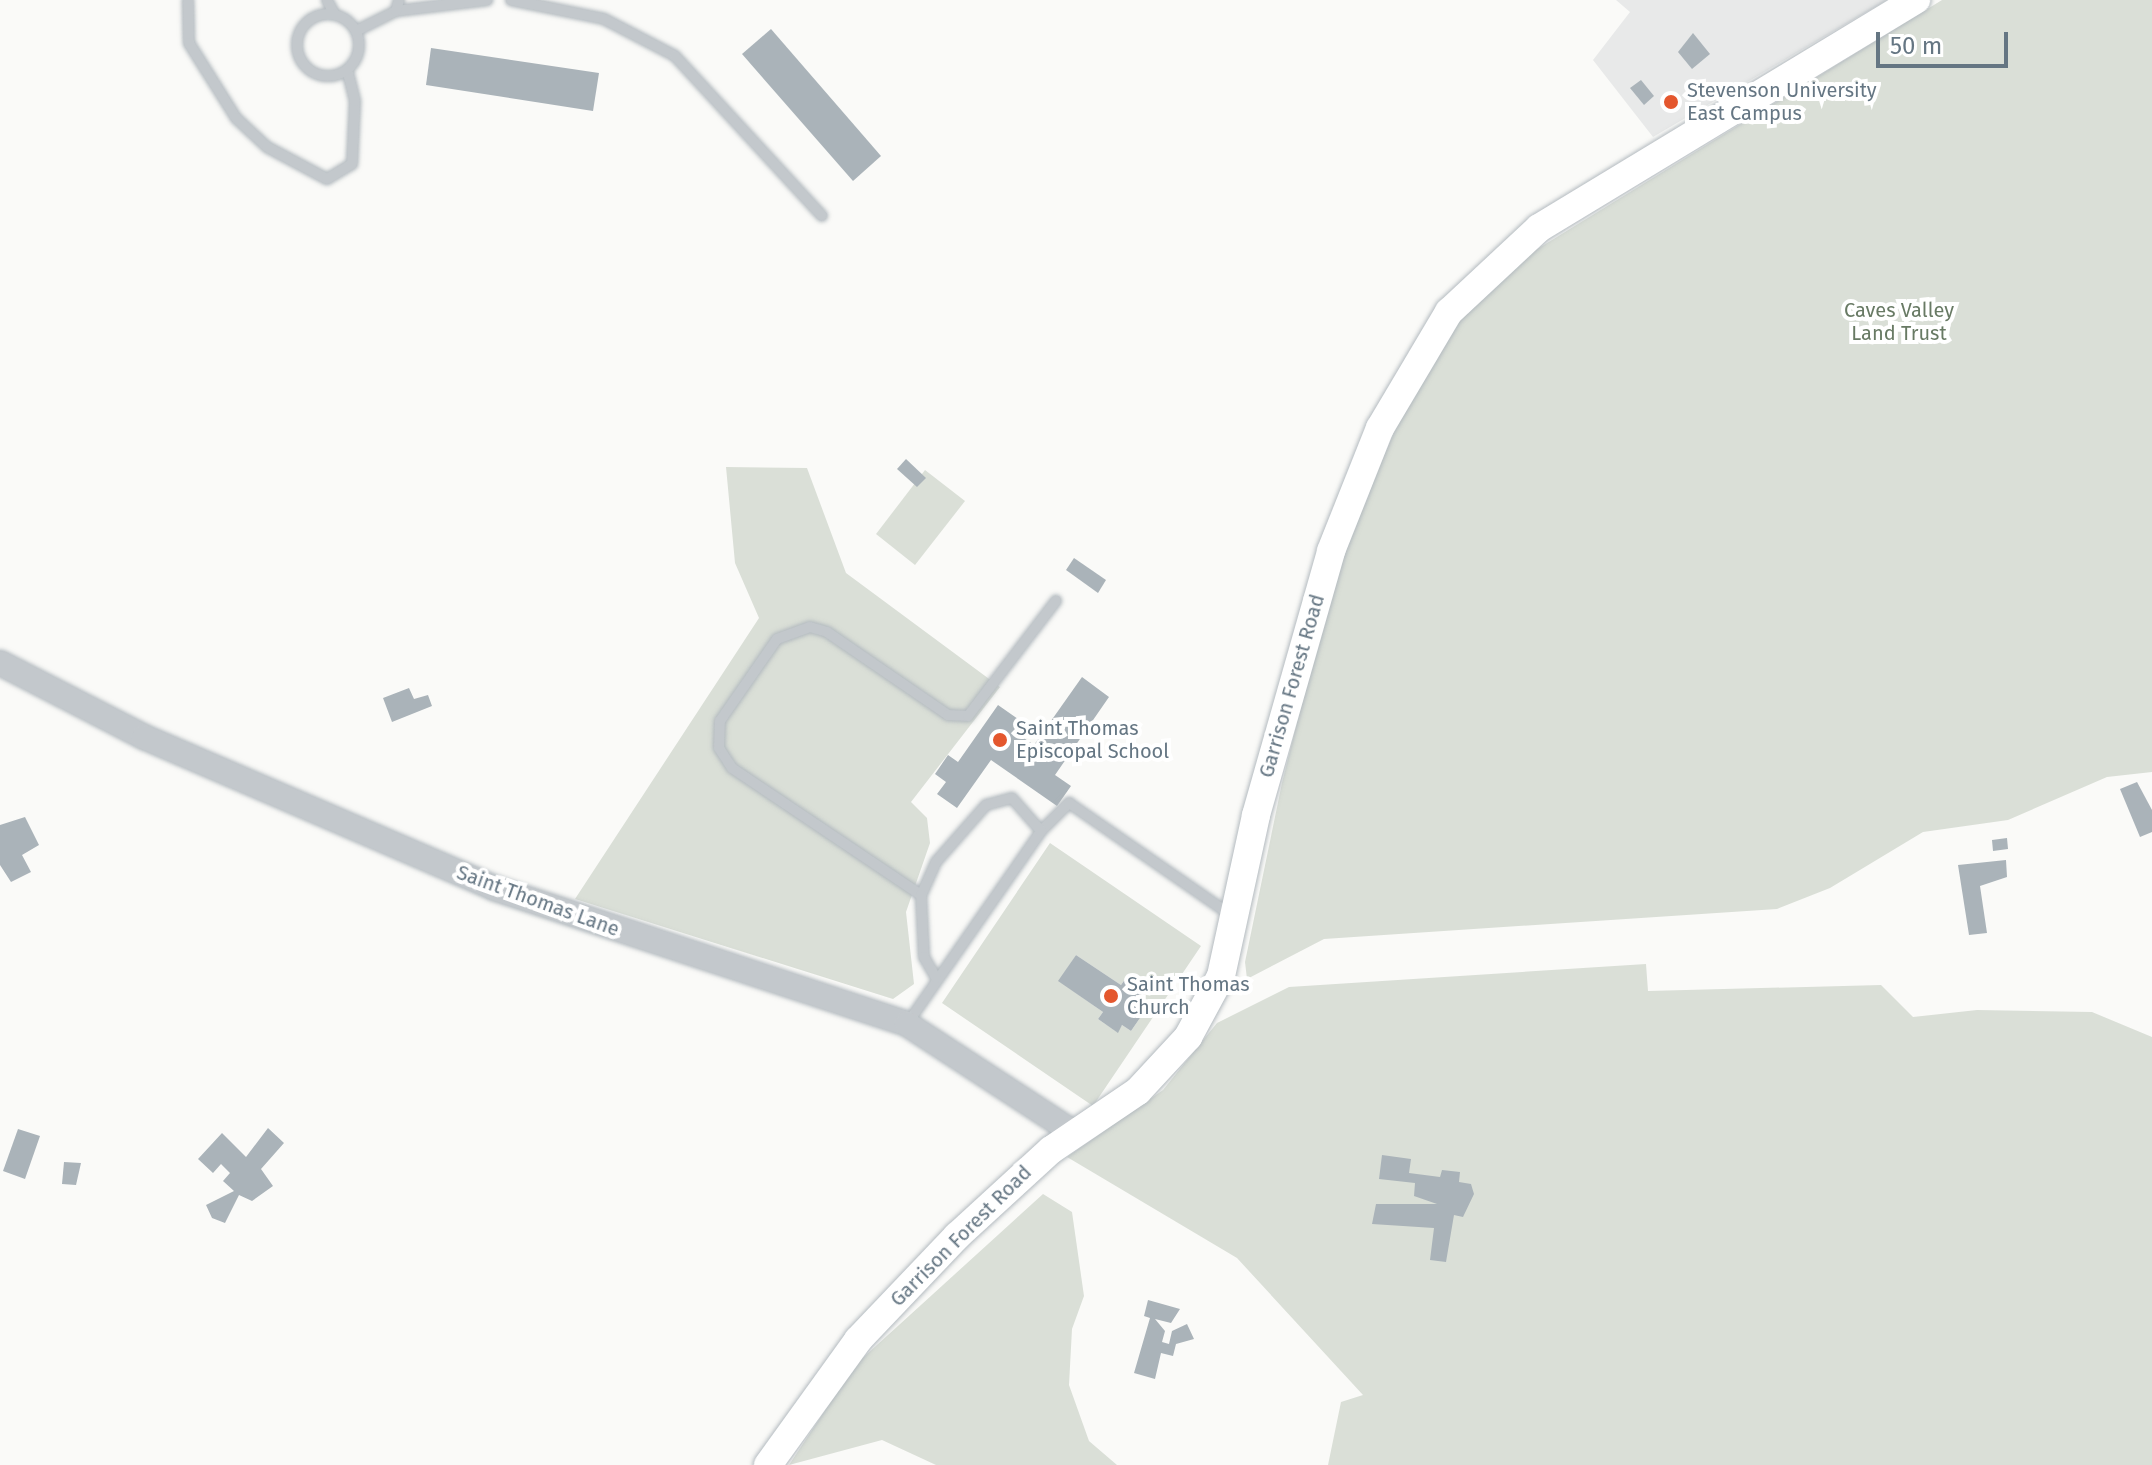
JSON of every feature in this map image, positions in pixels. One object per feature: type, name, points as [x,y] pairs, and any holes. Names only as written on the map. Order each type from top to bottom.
[{"type":"main road","name":"Garrison Forest Road","points":[[768,1465],[816,1392],[898,1296],[1016,1180],[1074,1133],[1138,1091],[1188,1037],[1221,976],[1256,815],[1331,551],[1380,428],[1449,312],[1539,228],[1916,0]]},
{"type":"street","name":"Saint Thomas Lane","points":[[0,663],[144,737],[494,888],[907,1024],[1074,1133]]},
{"type":"lane","points":[[188,0],[189,43],[236,118],[267,147],[327,179],[352,164],[355,101],[347,70]]},
{"type":"lane","points":[[327,0],[335,15],[356,31]]},
{"type":"lane","points":[[356,31],[398,6],[487,0]]},
{"type":"lane","points":[[511,0],[604,19],[675,56],[822,216]]},
{"type":"lane","points":[[335,15],[308,21],[297,49],[312,72],[347,70],[355,60],[356,31]]},
{"type":"lane","points":[[921,895],[732,768],[719,748],[720,721],[777,639],[810,627],[827,632],[948,715],[968,716],[1056,601]]},
{"type":"lane","points":[[936,978],[924,957],[921,895],[936,862],[986,805],[1012,798],[1041,831]]},
{"type":"lane","points":[[907,1024],[936,978],[1041,831],[1069,803],[1235,919]]},
{"type":"shaded area","name":"Stevenson University East Campus","points":[[1616,0],[1887,0],[1653,137],[1593,60],[1630,12]]},
{"type":"green space","name":"Caves Valley Land Trust","points":[[1942,0],[2152,0],[2152,772],[2107,777],[2008,820],[1923,832],[1830,888],[1777,909],[1324,939],[1247,979],[1245,962],[1282,783],[1338,558],[1401,417],[1461,318],[1500,272]]},
{"type":"green space","points":[[726,467],[807,468],[846,573],[1000,687],[911,802],[927,818],[930,843],[906,912],[914,984],[893,999],[575,899],[759,618],[735,563]]},
{"type":"green space","points":[[925,470],[965,501],[915,565],[876,534]]},
{"type":"green space","points":[[1050,843],[1201,946],[1093,1106],[942,1003]],"holes":[[[1076,955],[1121,985],[1126,978],[1149,1005],[1131,1031],[1122,1025],[1117,1032],[1098,1019],[1103,1012],[1059,981]]]},
{"type":"green space","points":[[1646,964],[1648,991],[1881,985],[1913,1017],[1977,1010],[2092,1012],[2152,1037],[2152,1465],[1328,1465],[1341,1402],[1363,1395],[1237,1258],[1067,1157],[1163,1090],[1217,1023],[1289,987]]},
{"type":"green space","points":[[1043,1194],[1072,1212],[1084,1296],[1072,1329],[1069,1385],[1089,1441],[1117,1465],[936,1465],[882,1440],[789,1465],[855,1365]]},
{"type":"building","points":[[771,29],[881,156],[853,181],[742,54]]},
{"type":"building","points":[[1693,33],[1710,54],[1692,69],[1678,52]]},
{"type":"building","points":[[431,48],[599,73],[593,111],[426,85]]},
{"type":"building","points":[[1641,80],[1654,96],[1644,105],[1630,88]]},
{"type":"building","points":[[906,459],[926,478],[917,487],[897,469]]},
{"type":"building","points":[[1074,558],[1106,580],[1098,593],[1066,570]]},
{"type":"building","name":"Saint Thomas Episcopal School","points":[[1082,677],[1109,697],[1055,775],[1071,786],[1057,806],[991,760],[957,808],[937,794],[946,782],[935,774],[948,755],[958,762],[998,705],[1025,724],[1018,734],[1034,745]]},
{"type":"building","points":[[409,688],[414,699],[428,695],[432,706],[392,722],[383,698]]},
{"type":"building","points":[[2137,782],[2152,810],[2152,832],[2140,837],[2120,789]]},
{"type":"building","points":[[25,817],[39,845],[22,855],[31,872],[11,882],[0,865],[0,825]]},
{"type":"building","points":[[2007,838],[2008,849],[1993,851],[1992,840]]},
{"type":"building","points":[[2006,860],[2007,877],[1980,886],[1987,933],[1969,935],[1958,865]]},
{"type":"building","name":"Saint Thomas Church","points":[[1076,955],[1121,985],[1126,978],[1146,992],[1141,999],[1149,1005],[1131,1031],[1122,1025],[1118,1033],[1098,1019],[1103,1012],[1058,981]]},
{"type":"building","points":[[268,1128],[284,1143],[261,1169],[273,1186],[252,1201],[239,1195],[225,1223],[212,1218],[206,1205],[234,1191],[223,1181],[230,1173],[221,1164],[213,1173],[198,1159],[222,1133],[246,1157]]},
{"type":"building","points":[[18,1129],[40,1136],[25,1179],[3,1171]]},
{"type":"building","points":[[1382,1155],[1411,1159],[1409,1173],[1440,1177],[1442,1170],[1460,1172],[1459,1182],[1471,1184],[1474,1194],[1463,1217],[1454,1215],[1446,1262],[1430,1260],[1434,1228],[1372,1224],[1376,1204],[1437,1204],[1414,1196],[1415,1183],[1379,1179]]},
{"type":"building","points":[[64,1162],[81,1163],[76,1185],[62,1184]]},
{"type":"building","points":[[1148,1300],[1180,1309],[1171,1323],[1155,1319],[1165,1331],[1162,1342],[1169,1344],[1172,1331],[1187,1324],[1194,1339],[1176,1344],[1173,1356],[1161,1353],[1155,1379],[1134,1373],[1150,1318],[1144,1316]]},
{"type":"place","name":"Stevenson University East Campus","points":[[1671,102]]},
{"type":"place","name":"Saint Thomas Episcopal School","points":[[1000,740]]},
{"type":"place","name":"Saint Thomas Church","points":[[1111,996]]}]
